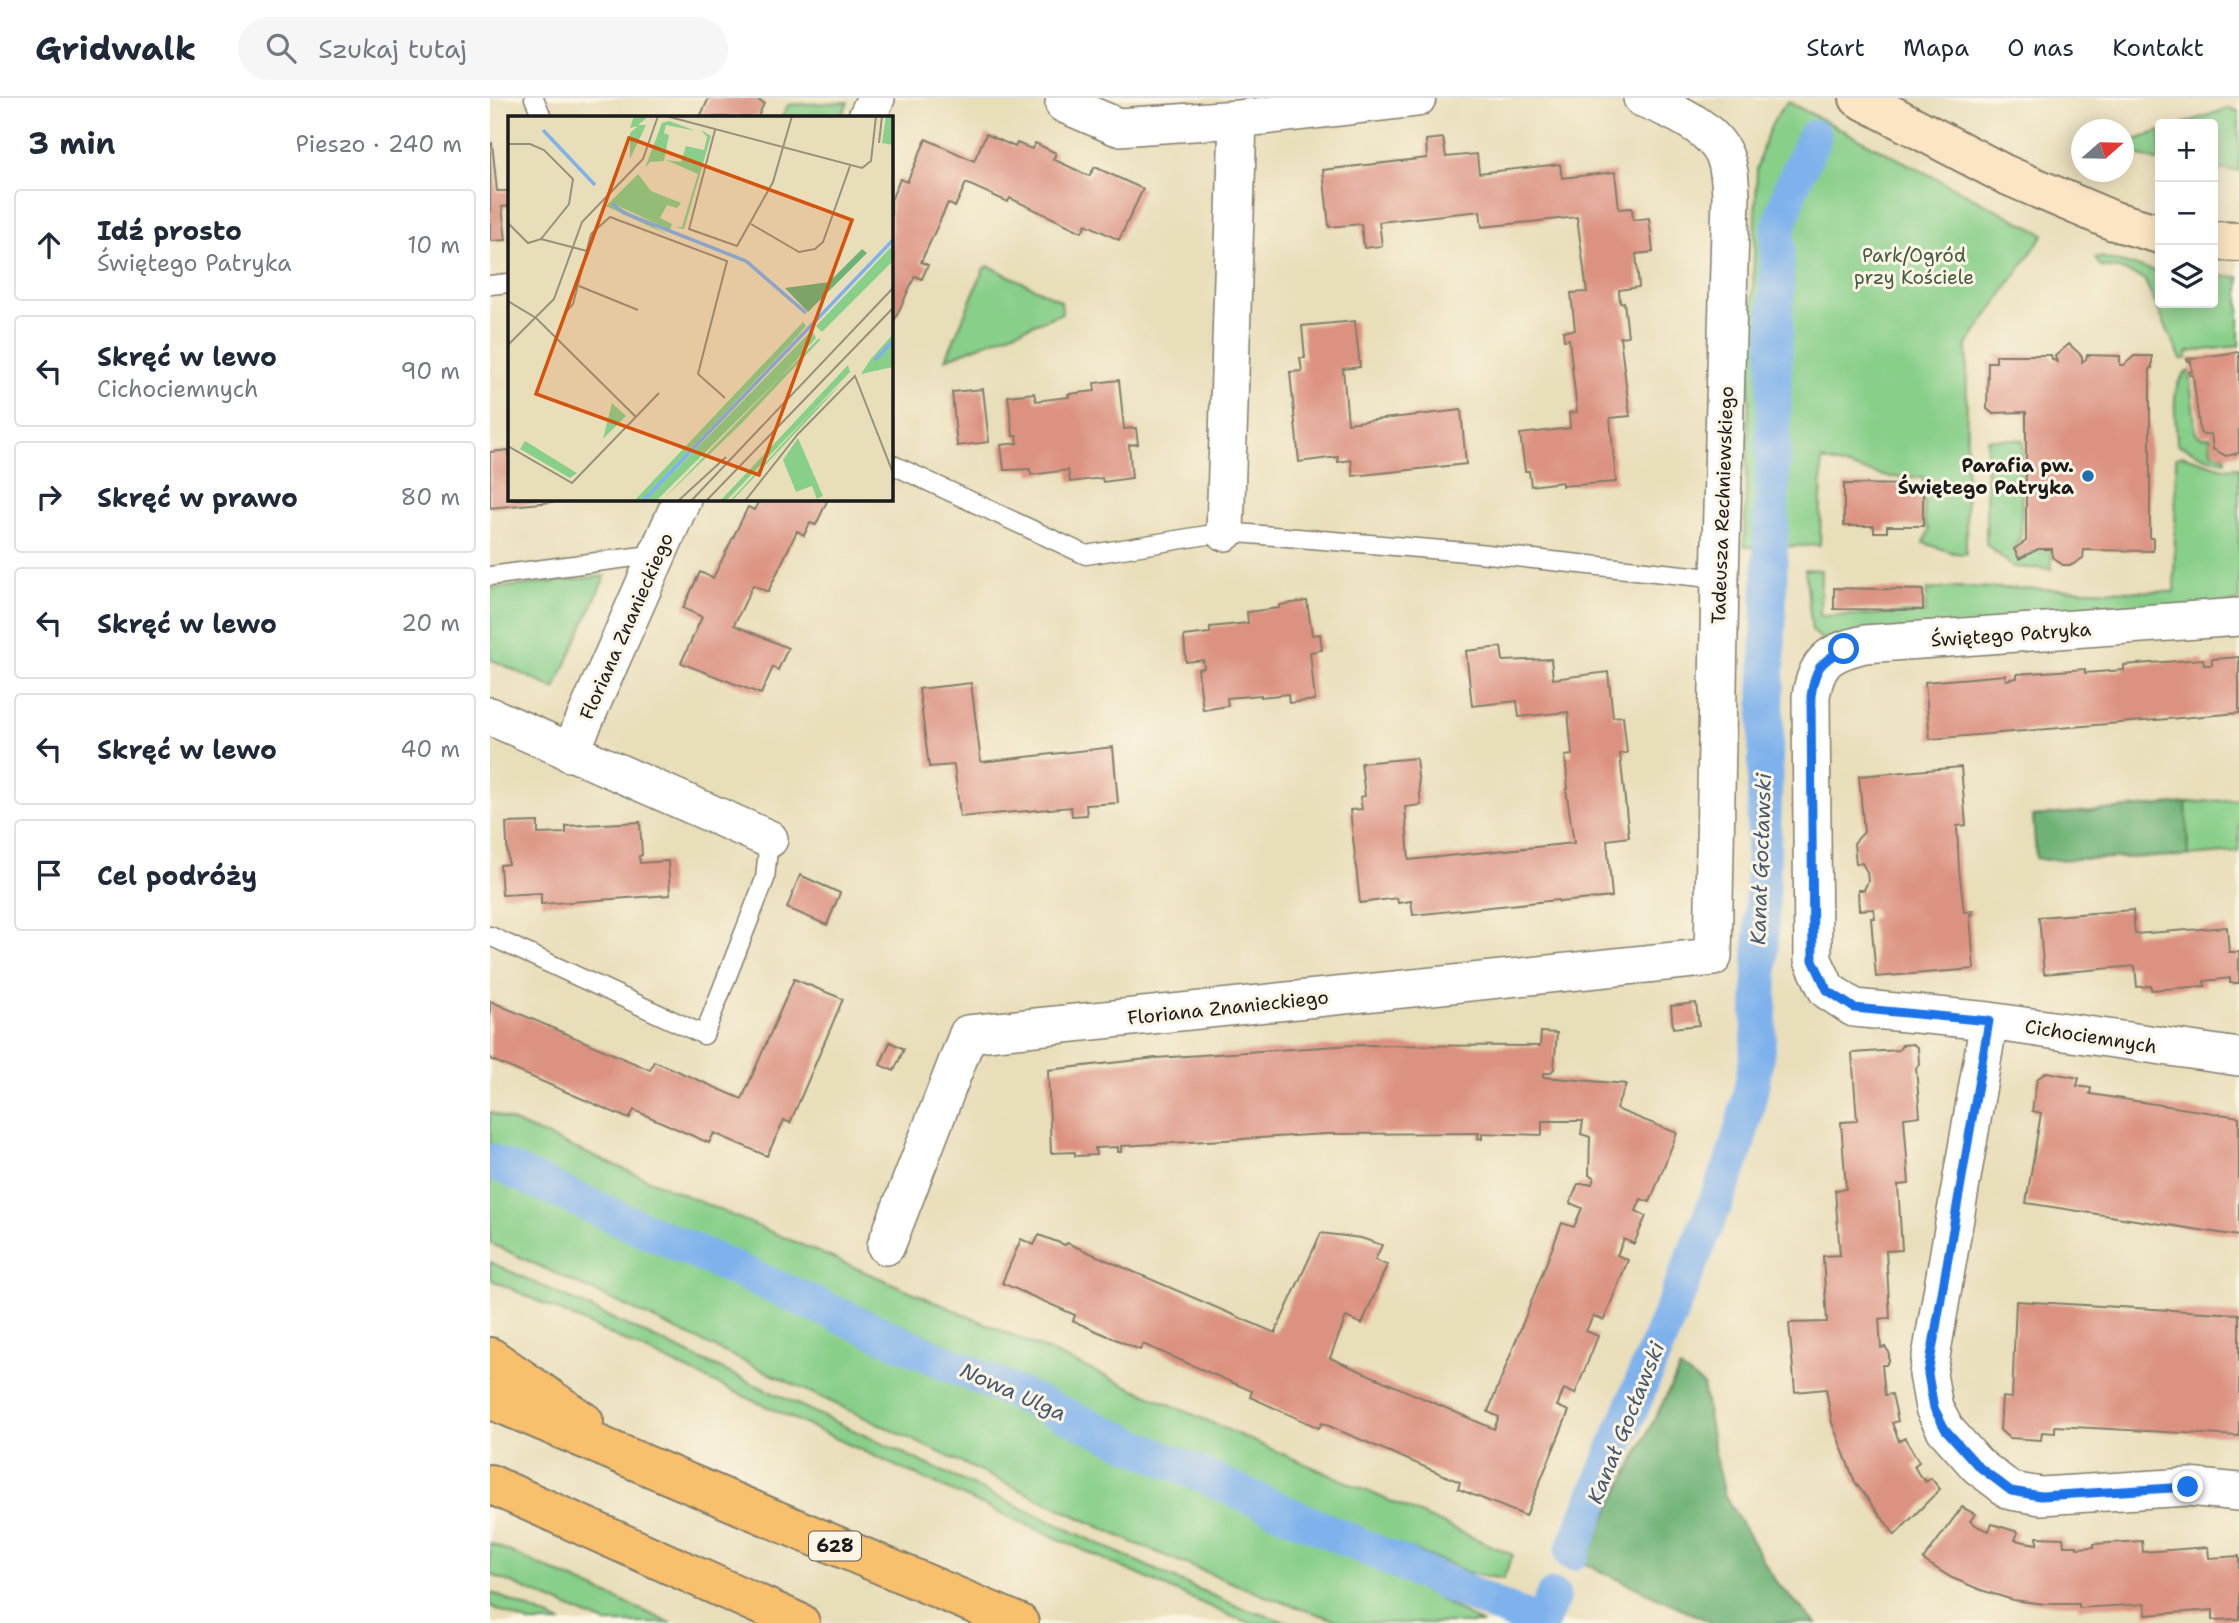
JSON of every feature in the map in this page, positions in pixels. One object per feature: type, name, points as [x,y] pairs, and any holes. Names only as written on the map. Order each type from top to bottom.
[{"type":"main road","points":[[490,1357],[652,1469]]},
{"type":"main road","name":"628","points":[[490,1399],[1019,1623]]},
{"type":"main road","points":[[490,1484],[594,1533],[800,1623]]},
{"type":"main road","points":[[490,1497],[594,1533]]},
{"type":"street","points":[[867,116],[876,98]]},
{"type":"street","points":[[1064,104],[1118,127],[1238,119],[1416,98]]},
{"type":"street","name":"Tadeusza Rechniewskiego","points":[[1642,98],[1675,111],[1696,125],[1724,154],[1731,195],[1713,957]]},
{"type":"street","points":[[1859,98],[2004,174],[2105,218],[2155,233]]},
{"type":"street","points":[[1225,532],[1238,119]]},
{"type":"street","points":[[2218,241],[2239,242]]},
{"type":"street","name":"Floriana Znanieckiego","points":[[570,753],[682,500]]},
{"type":"street","name":"Świętego Patryka","points":[[1811,696],[1814,675],[1824,660],[1844,649],[1865,644],[2239,617]]},
{"type":"street","name":"Cichociemnych","points":[[1811,696],[1813,960],[1827,990],[1854,1008],[1989,1021],[2239,1057]]},
{"type":"street","points":[[490,716],[769,839]]},
{"type":"street","name":"Floriana Znanieckiego","points":[[886,1246],[968,1034],[1713,957]]},
{"type":"street","points":[[1989,1021],[1928,1374],[1934,1408],[1945,1429],[1978,1466],[2011,1491],[2041,1496],[2188,1487],[2239,1492]]},
{"type":"lane","points":[[534,98],[542,116]]},
{"type":"lane","points":[[490,285],[508,283]]},
{"type":"lane","points":[[892,464],[1086,555],[1225,532],[1720,579]]},
{"type":"lane","points":[[490,576],[658,554]]},
{"type":"lane","points":[[490,936],[704,1035],[765,879],[769,839]]},
{"type":"green space","points":[[848,102],[841,116],[782,116],[788,105]]},
{"type":"green space","name":"Park/Ogród przy Kościele","points":[[1788,102],[2044,234],[1967,345],[1966,554],[1924,543],[1929,529],[1925,525],[1923,477],[1888,477],[1822,460],[1820,545],[1778,547],[1785,247],[1794,206],[1820,141],[1810,135],[1776,205],[1773,227],[1763,548],[1744,546],[1757,169],[1772,124]]},
{"type":"green space","points":[[2229,108],[2239,112],[2239,171],[2218,169],[2218,119],[2197,119]]},
{"type":"green space","points":[[2155,133],[2155,160],[2134,154],[2134,140]]},
{"type":"green space","points":[[2095,258],[2155,271],[2155,303],[2144,279],[2119,269],[2101,267]]},
{"type":"green space","points":[[989,266],[1061,301],[1062,313],[946,359],[984,268]]},
{"type":"green space","points":[[2218,276],[2239,277],[2239,346],[2188,352],[2186,359],[2181,359],[2157,308],[2218,308]]},
{"type":"green space","points":[[2189,371],[2196,433],[2202,437],[2210,437],[2211,451],[2226,457],[2226,461],[2206,457],[2177,444],[2176,393],[2182,376]]},
{"type":"green space","points":[[1987,439],[2023,440],[2021,535],[2014,549],[2019,559],[2038,549],[2052,549],[2051,569],[2013,567],[1986,544]]},
{"type":"green space","points":[[2181,455],[2224,468],[2239,467],[2239,602],[1827,643],[1812,631],[1805,569],[1821,570],[1820,616],[1925,613],[1927,590],[1958,587],[2174,592],[2176,458]]},
{"type":"green space","points":[[605,576],[555,689],[490,659],[490,589]]},
{"type":"green space","points":[[2239,799],[2239,852],[2188,856],[2186,803]]},
{"type":"green space","points":[[2186,803],[2188,856],[2045,860],[2036,858],[2033,816]]},
{"type":"green space","points":[[490,1112],[973,1318],[1513,1555],[1503,1579],[1467,1573],[1453,1565],[1377,1537],[490,1145]]},
{"type":"green space","points":[[490,1170],[556,1198],[660,1249],[1328,1547],[1432,1595],[1481,1623],[1345,1623],[1270,1598],[1134,1543],[490,1243]]},
{"type":"green space","points":[[490,1262],[1173,1578],[1239,1607],[1290,1623],[1251,1623],[1233,1617],[900,1468],[490,1279]]},
{"type":"green space","points":[[1680,1368],[1703,1385],[1725,1496],[1776,1582],[1816,1623],[1713,1623],[1583,1563]]},
{"type":"green space","points":[[490,1543],[671,1623],[605,1623],[490,1574]]},
{"type":"green space","points":[[490,1592],[562,1623],[529,1623],[490,1606]]},
{"type":"building","points":[[709,98],[754,98],[764,103],[758,116],[700,116]]},
{"type":"building","points":[[986,134],[1015,147],[1017,143],[1032,149],[1035,143],[1056,153],[1053,159],[1089,176],[1095,167],[1143,189],[1119,240],[1086,224],[1082,232],[1010,198],[1008,202],[966,183],[955,207],[948,203],[921,262],[928,265],[922,279],[915,276],[892,326],[892,198],[900,179],[907,182],[926,139],[974,161]]},
{"type":"building","points":[[1443,138],[1446,157],[1477,154],[1479,173],[1560,164],[1562,178],[1615,172],[1619,209],[1632,208],[1633,220],[1649,218],[1653,252],[1636,254],[1639,287],[1619,290],[1620,303],[1624,302],[1628,336],[1620,337],[1630,416],[1610,418],[1616,482],[1562,486],[1562,482],[1531,486],[1529,471],[1525,471],[1520,434],[1570,428],[1569,413],[1577,412],[1569,339],[1564,340],[1563,331],[1575,330],[1571,293],[1587,292],[1577,217],[1482,227],[1480,211],[1379,222],[1382,246],[1364,248],[1361,224],[1329,227],[1323,170],[1427,158],[1426,140]]},
{"type":"building","points":[[492,143],[497,191],[508,191],[508,206],[502,207],[506,240],[490,241]]},
{"type":"building","points":[[1355,321],[1360,367],[1343,369],[1348,423],[1461,410],[1466,464],[1353,476],[1351,460],[1338,462],[1338,457],[1299,462],[1290,372],[1302,371],[1300,358],[1305,358],[1302,326]]},
{"type":"building","name":"Parafia pw. Świętego Patryka","points":[[2069,344],[2082,356],[2082,362],[2087,355],[2120,356],[2120,365],[2124,365],[2134,356],[2152,356],[2150,538],[2153,538],[2153,551],[2084,550],[2083,558],[2072,565],[2063,565],[2052,557],[2052,549],[2038,549],[2019,559],[2014,549],[2026,541],[2026,412],[1992,413],[1987,409],[1988,362],[1996,362],[1996,355],[2051,355],[2057,362],[2055,356]]},
{"type":"building","points":[[2239,352],[2239,453],[2226,456],[2213,449],[2211,434],[2203,435],[2200,432],[2193,375],[2189,375],[2189,372],[2192,372],[2191,361],[2187,359]]},
{"type":"building","points":[[1119,380],[1124,429],[1136,428],[1138,444],[1129,445],[1132,478],[1103,482],[1102,478],[1070,482],[1068,470],[1031,475],[1030,469],[1004,470],[1001,445],[1018,443],[1017,436],[1013,436],[1008,396],[1034,393],[1036,401],[1069,397],[1068,394],[1095,391],[1094,383]]},
{"type":"building","points":[[983,389],[989,442],[957,446],[952,392]]},
{"type":"building","points":[[508,450],[508,500],[561,501],[490,508],[490,452]]},
{"type":"building","points":[[1844,484],[1923,485],[1923,526],[1887,526],[1887,532],[1874,532],[1874,526],[1844,526]]},
{"type":"building","points":[[759,500],[828,500],[816,525],[810,523],[804,535],[797,531],[768,592],[753,585],[734,625],[788,648],[778,670],[773,667],[761,694],[681,663],[702,617],[683,608],[700,572],[713,578],[748,507],[754,510]]},
{"type":"building","points":[[1834,588],[1923,590],[1923,610],[1834,609]]},
{"type":"building","points":[[1307,601],[1312,635],[1320,634],[1322,650],[1310,652],[1315,700],[1289,703],[1288,694],[1227,698],[1228,706],[1203,710],[1198,669],[1204,668],[1203,660],[1186,662],[1184,636],[1210,633],[1210,627],[1248,623],[1247,612]]},
{"type":"building","points":[[1501,647],[1503,661],[1551,659],[1553,679],[1608,672],[1613,717],[1623,716],[1627,753],[1620,754],[1629,837],[1607,840],[1612,897],[1413,915],[1411,901],[1398,903],[1397,898],[1360,903],[1350,810],[1362,809],[1360,797],[1365,796],[1361,763],[1416,758],[1421,805],[1405,807],[1409,860],[1574,843],[1566,789],[1565,756],[1572,755],[1568,712],[1519,717],[1517,701],[1472,706],[1466,651]]},
{"type":"building","points":[[2239,657],[2239,713],[1930,739],[1925,682],[2005,675],[2006,680],[2017,678],[2017,674],[2085,669],[2085,673],[2124,670],[2124,665],[2203,659],[2204,665],[2212,665],[2212,659]]},
{"type":"building","points":[[971,683],[981,762],[1113,747],[1118,803],[1086,805],[1087,815],[1072,816],[1071,807],[960,817],[954,765],[929,767],[919,689]]},
{"type":"building","points":[[1961,767],[1966,825],[1957,826],[1959,869],[1964,912],[1973,911],[1973,914],[1970,914],[1974,969],[1876,977],[1871,918],[1875,918],[1874,909],[1859,910],[1858,890],[1864,890],[1868,881],[1862,863],[1856,864],[1854,843],[1864,832],[1859,776]]},
{"type":"building","points":[[538,822],[538,834],[566,833],[566,826],[640,822],[640,863],[668,861],[670,895],[541,904],[541,893],[502,895],[500,865],[508,864],[506,823]]},
{"type":"building","points":[[800,875],[840,893],[827,925],[787,908]]},
{"type":"building","points":[[2133,910],[2135,934],[2227,927],[2229,952],[2239,952],[2239,983],[2230,983],[2230,978],[2204,981],[2205,986],[2151,990],[2151,986],[2137,987],[2135,966],[2044,974],[2039,917]]},
{"type":"building","points":[[794,979],[843,999],[790,1123],[784,1120],[767,1156],[714,1133],[709,1143],[634,1110],[629,1119],[490,1059],[490,1001],[650,1070],[654,1061],[742,1099]]},
{"type":"building","points":[[1696,1003],[1699,1025],[1673,1028],[1671,1006]]},
{"type":"building","points":[[1541,1032],[1557,1033],[1554,1069],[1550,1073],[1543,1073],[1543,1077],[1626,1084],[1616,1109],[1677,1133],[1650,1202],[1641,1199],[1636,1211],[1646,1216],[1634,1244],[1624,1239],[1617,1255],[1628,1260],[1604,1320],[1593,1316],[1586,1331],[1598,1336],[1575,1394],[1564,1389],[1557,1406],[1569,1411],[1526,1516],[1458,1489],[1460,1482],[1322,1423],[1319,1428],[1250,1397],[1252,1391],[1143,1344],[1140,1350],[1073,1321],[1075,1315],[1002,1283],[1021,1239],[1034,1245],[1039,1235],[1065,1245],[1067,1243],[1275,1333],[1321,1233],[1361,1238],[1382,1245],[1375,1260],[1387,1265],[1362,1324],[1346,1317],[1330,1358],[1494,1429],[1499,1417],[1488,1412],[1562,1223],[1574,1227],[1582,1208],[1570,1203],[1578,1184],[1592,1184],[1594,1177],[1589,1175],[1590,1137],[1581,1134],[1583,1121],[1542,1121],[1542,1135],[1482,1133],[1482,1139],[1478,1138],[1479,1133],[1326,1134],[1121,1146],[1121,1152],[1118,1152],[1118,1147],[1095,1148],[1096,1155],[1075,1156],[1075,1152],[1051,1153],[1048,1070],[1156,1058],[1353,1045],[1540,1046]]},
{"type":"building","points":[[890,1042],[904,1049],[894,1071],[880,1065]]},
{"type":"building","points":[[1913,1044],[1918,1048],[1919,1064],[1916,1068],[1920,1116],[1904,1118],[1909,1184],[1898,1185],[1902,1250],[1886,1251],[1890,1318],[1879,1319],[1881,1348],[1885,1347],[1889,1352],[1889,1361],[1882,1365],[1885,1395],[1892,1394],[1898,1421],[1892,1423],[1899,1441],[1905,1438],[1919,1462],[1914,1466],[1919,1475],[1926,1482],[1931,1478],[1940,1489],[1895,1535],[1855,1482],[1832,1423],[1826,1389],[1795,1392],[1789,1323],[1827,1322],[1823,1256],[1840,1255],[1835,1190],[1846,1189],[1841,1122],[1857,1121],[1852,1053],[1899,1050],[1902,1045]]},
{"type":"building","points":[[2047,1072],[2079,1078],[2077,1086],[2091,1088],[2090,1094],[2239,1117],[2239,1236],[2026,1203],[2041,1113],[2032,1111],[2037,1079]]},
{"type":"building","points":[[2016,1301],[2239,1314],[2239,1436],[2055,1426],[2055,1433],[2042,1432],[2041,1440],[2009,1438],[2000,1430],[2002,1397],[2012,1398]]},
{"type":"building","points":[[1962,1507],[1975,1514],[1970,1521],[1979,1527],[1989,1531],[1992,1524],[2018,1532],[2015,1540],[2025,1542],[2037,1544],[2037,1537],[2063,1538],[2064,1546],[2077,1548],[2094,1547],[2094,1544],[2142,1541],[2143,1552],[2208,1547],[2209,1558],[2239,1556],[2239,1619],[2213,1620],[2213,1610],[2146,1615],[2145,1604],[2079,1608],[2079,1604],[2013,1600],[1981,1590],[1952,1578],[1923,1560]]},
{"type":"waterway","name":"Kanał Gocławski","points":[[1572,1553],[1731,1165],[1755,1068],[1759,1034],[1778,231],[1791,188],[1814,137]]},
{"type":"waterway","name":"Nowa Ulga","points":[[490,1161],[1536,1623]]},
{"type":"waterway","name":"Kanał Gocławski","points":[[1541,1623],[1553,1596]]},
{"type":"place","name":"Parafia pw. Świętego Patryka","points":[[2088,476]]},
{"type":"route","points":[[1844,649],[1824,660],[1814,675],[1811,696],[1813,960],[1827,990],[1854,1008],[1989,1021],[1928,1374],[1934,1408],[1945,1429],[1978,1466],[2011,1491],[2041,1496],[2188,1487]]}]
